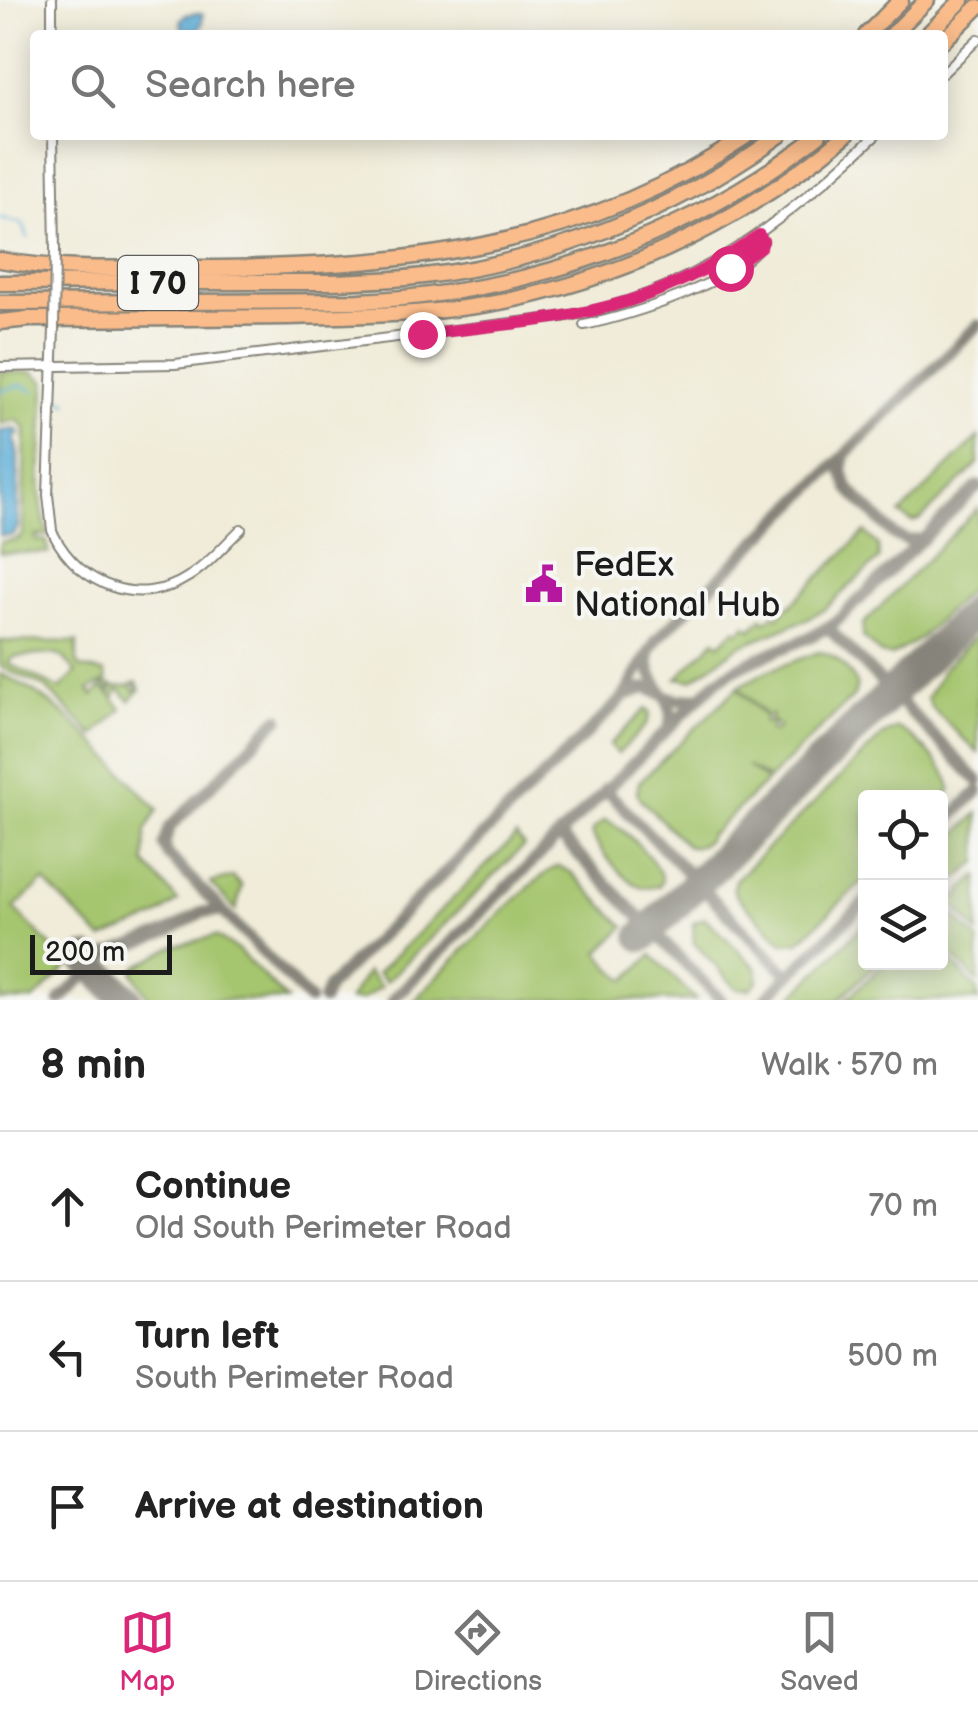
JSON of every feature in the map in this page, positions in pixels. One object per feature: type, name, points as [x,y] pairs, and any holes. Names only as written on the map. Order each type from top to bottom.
[{"type":"highway","points":[[871,30],[902,0]]},
{"type":"highway","points":[[897,30],[927,0]]},
{"type":"highway","points":[[931,30],[962,0]]},
{"type":"highway","points":[[948,36],[978,7]]},
{"type":"highway","points":[[0,260],[63,268],[281,268],[455,252],[526,236],[604,210],[696,168],[740,140]]},
{"type":"highway","name":"I 70","points":[[0,284],[354,282],[464,270],[543,251],[625,222],[716,176],[772,140]]},
{"type":"highway","name":"I 70","points":[[0,303],[359,301],[415,298],[486,287],[580,262],[676,224],[746,186],[812,140]]},
{"type":"highway","points":[[0,322],[392,315],[513,299],[600,275],[702,232],[777,187],[839,140]]},
{"type":"street","points":[[52,0],[52,30]]},
{"type":"street","points":[[948,68],[978,39]]},
{"type":"street","points":[[53,140],[54,328],[48,494],[53,533],[67,557],[91,578],[114,588],[146,592],[184,580],[241,529]]},
{"type":"street","points":[[0,368],[175,364],[585,314],[628,303],[677,284],[722,260],[802,202],[870,140]]},
{"type":"street","points":[[584,326],[689,292],[752,254],[763,241],[759,235]]},
{"type":"green space","points":[[0,372],[33,372],[45,382],[40,480],[49,535],[36,536],[36,540],[47,541],[49,553],[0,553],[0,542],[17,540],[23,534],[25,428],[17,420],[0,424]]},
{"type":"green space","points":[[978,437],[978,464],[921,519],[912,522],[900,514]]},
{"type":"green space","points":[[978,508],[978,581],[918,640],[891,656],[881,654],[863,637],[863,624]]},
{"type":"green space","points":[[865,532],[878,545],[879,559],[824,610],[739,646],[692,680],[677,678],[715,640],[720,644],[735,629],[739,632],[746,625],[751,629],[762,618],[766,621],[774,614],[778,617]]},
{"type":"green space","points":[[978,634],[978,753],[931,707],[927,698],[944,668]]},
{"type":"green space","points":[[0,641],[77,642],[77,662],[81,668],[105,672],[107,680],[89,690],[93,696],[101,687],[108,689],[103,685],[106,683],[113,686],[107,692],[112,697],[110,691],[114,687],[131,685],[135,691],[138,687],[133,683],[137,682],[140,690],[130,701],[117,691],[114,699],[122,709],[94,736],[45,687],[0,667]],"holes":[[[13,657],[63,657],[76,673],[60,689],[8,663]]]},
{"type":"green space","points":[[819,652],[836,659],[846,669],[857,685],[854,696],[769,779],[747,766],[767,781],[705,842],[686,845],[640,799],[639,782],[737,688],[765,717],[764,723],[769,721],[773,725],[769,730],[774,732],[779,727],[770,719],[772,715],[766,715],[738,687],[767,671]]},
{"type":"green space","points":[[0,674],[45,699],[66,716],[158,810],[146,830],[145,863],[178,901],[157,917],[102,939],[44,881],[14,908],[69,965],[34,1000],[0,1000]]},
{"type":"green space","points":[[646,709],[650,713],[647,724],[618,754],[609,745]]},
{"type":"green space","points":[[897,728],[912,738],[945,774],[950,790],[858,790],[858,886],[799,942],[783,943],[736,896],[735,880],[883,735]]},
{"type":"green space","points":[[978,813],[978,862],[948,884],[948,843]]},
{"type":"green space","points":[[604,820],[620,828],[647,854],[660,873],[659,886],[647,888],[636,884],[611,863],[592,830]]},
{"type":"green space","points":[[516,836],[524,846],[386,982],[377,973]]},
{"type":"green space","points":[[559,866],[572,873],[625,927],[599,952],[611,968],[626,980],[652,955],[696,1000],[414,1000],[509,905]]},
{"type":"green space","points":[[978,875],[978,933],[950,901],[955,894],[960,898]]},
{"type":"green space","points":[[233,877],[242,886],[236,910],[210,883]]},
{"type":"green space","points":[[948,909],[978,940],[978,982],[948,951]]},
{"type":"green space","points":[[705,918],[757,968],[758,981],[750,989],[736,988],[694,943],[693,923]]},
{"type":"green space","points":[[858,930],[858,970],[870,970],[839,1000],[789,1000]]},
{"type":"green space","points":[[216,936],[239,951],[287,1000],[150,1000],[133,973],[136,967],[174,946]]},
{"type":"green space","points":[[948,958],[976,988],[978,1000],[846,1000],[878,970],[948,970]]},
{"type":"green space","points":[[367,972],[381,987],[362,1000],[349,1000]]},
{"type":"water","points":[[203,14],[202,25],[198,30],[182,30],[181,20],[185,15]]},
{"type":"water","points":[[0,431],[18,431],[14,436],[18,455],[18,526],[14,535],[0,536]]},
{"type":"waterway","points":[[0,218],[23,224],[28,238]]},
{"type":"waterway","points":[[0,391],[21,385],[34,391]]},
{"type":"waterway","points":[[59,399],[68,403]]},
{"type":"taxiway","points":[[323,1000],[328,987],[623,698],[657,639],[978,325]]},
{"type":"taxiway","points":[[845,457],[842,471],[849,489],[894,535],[908,541],[924,539]]},
{"type":"taxiway","points":[[392,1000],[717,681],[837,621],[978,486]]},
{"type":"taxiway","points":[[828,628],[978,781]]},
{"type":"taxiway","points":[[649,655],[652,674],[670,706],[669,727]]},
{"type":"taxiway","points":[[625,696],[645,688],[678,700],[699,697]]},
{"type":"taxiway","points":[[279,718],[170,827],[164,845],[169,856],[309,1000]]},
{"type":"taxiway","points":[[605,789],[789,976]]},
{"type":"taxiway","points":[[948,820],[978,791]]},
{"type":"taxiway","points":[[559,835],[721,1000]]},
{"type":"taxiway","points":[[764,1000],[858,909]]},
{"type":"taxiway","points":[[60,1000],[107,955],[168,932],[202,912],[221,912]]},
{"type":"runway","points":[[643,936],[978,608]]},
{"type":"runway","points":[[86,959],[127,1000]]},
{"type":"place","name":"FedEx National Hub","points":[[544,584]]},
{"type":"route","points":[[422,334],[585,314],[628,303],[686,280],[759,235],[761,246],[730,268]]}]
